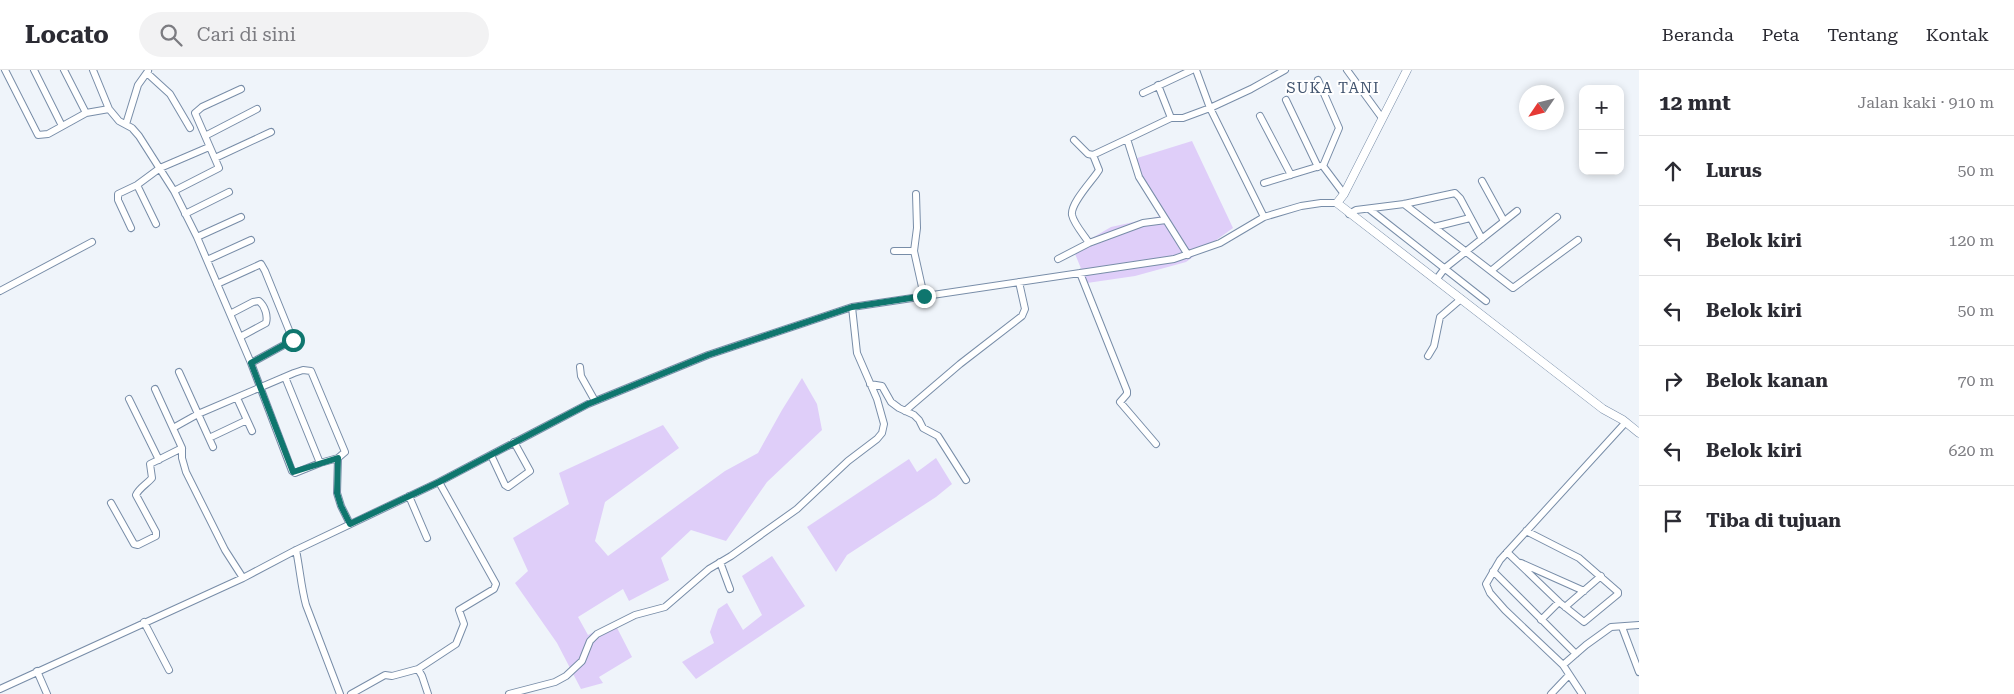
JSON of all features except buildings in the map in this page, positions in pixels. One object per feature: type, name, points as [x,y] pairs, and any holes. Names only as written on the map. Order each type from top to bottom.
[{"type":"street","points":[[5,70],[38,135],[46,136],[86,113],[109,109]]},
{"type":"street","points":[[34,70],[62,126]]},
{"type":"street","points":[[64,70],[86,113]]},
{"type":"street","points":[[93,70],[109,109],[118,121],[132,128],[160,168],[197,237],[251,363],[260,388],[293,472],[338,458],[345,452],[313,373],[303,370],[285,377],[260,388],[237,398],[198,414],[173,428]]},
{"type":"street","points":[[1143,93],[1192,70]]},
{"type":"street","points":[[1196,70],[1210,108],[1264,217]]},
{"type":"street","points":[[1074,140],[1088,154],[1093,155],[1171,118],[1184,118],[1210,108],[1251,89],[1285,70]]},
{"type":"street","points":[[1347,70],[1382,118]]},
{"type":"street","points":[[1337,204],[1344,194],[1407,70]]},
{"type":"street","points":[[126,124],[138,85],[148,71],[170,94],[190,128]]},
{"type":"street","points":[[1264,183],[1321,166],[1339,128],[1318,80]]},
{"type":"street","points":[[1158,86],[1171,118]]},
{"type":"street","points":[[174,191],[219,168],[196,117],[197,110],[241,89]]},
{"type":"street","points":[[1286,100],[1321,166],[1344,194]]},
{"type":"street","points":[[205,136],[258,109]]},
{"type":"street","points":[[1260,116],[1291,175]]},
{"type":"street","points":[[215,158],[271,132]]},
{"type":"street","points":[[1127,139],[1139,177],[1188,255]]},
{"type":"street","points":[[131,228],[117,196],[160,168],[209,147]]},
{"type":"street","points":[[1089,242],[1073,217],[1072,211],[1090,180],[1099,170],[1093,155]]},
{"type":"street","points":[[1482,181],[1504,221]]},
{"type":"street","points":[[137,184],[156,224]]},
{"type":"street","points":[[185,214],[229,192]]},
{"type":"street","points":[[1353,212],[1455,193],[1460,198],[1482,239]]},
{"type":"street","points":[[916,194],[917,228],[914,252],[924,296]]},
{"type":"street","points":[[0,689],[243,578],[296,550],[439,482],[594,401],[708,355],[852,307],[1188,255],[1220,243],[1264,217],[1301,206],[1321,203],[1337,204],[1353,212],[1441,273],[1486,301]]},
{"type":"street","points":[[1404,204],[1515,288],[1578,240]]},
{"type":"street","points":[[1366,209],[1441,273],[1461,299],[1603,409],[1624,421],[1639,433]]},
{"type":"street","points":[[1441,273],[1517,211]]},
{"type":"street","points":[[197,237],[240,217]]},
{"type":"street","points":[[1492,270],[1557,217]]},
{"type":"street","points":[[1434,227],[1470,218]]},
{"type":"street","points":[[1058,259],[1089,242],[1143,223],[1166,220]]},
{"type":"street","points":[[207,260],[251,240]]},
{"type":"street","points":[[0,291],[92,242]]},
{"type":"street","points":[[894,251],[914,252]]},
{"type":"street","points":[[217,284],[261,264],[293,340],[251,363]]},
{"type":"street","points":[[1080,273],[1127,391],[1127,394],[1120,402],[1156,444]]},
{"type":"street","points":[[905,411],[960,364],[1022,316],[1025,309],[1019,282]]},
{"type":"street","points":[[1428,356],[1434,346],[1440,317],[1461,299]]},
{"type":"street","points":[[230,314],[253,302],[259,301],[266,313],[266,323],[240,337]]},
{"type":"street","points":[[509,694],[546,684],[566,676],[582,661],[590,641],[597,634],[634,615],[665,607],[697,578],[797,509],[848,461],[877,439],[882,432],[884,424],[877,398],[857,353],[852,307]]},
{"type":"street","points":[[580,367],[581,376],[594,401]]},
{"type":"street","points":[[179,372],[213,447]]},
{"type":"street","points":[[285,377],[320,463]]},
{"type":"street","points":[[870,384],[882,386],[891,402],[917,418],[926,430],[938,436],[966,480]]},
{"type":"street","points":[[155,389],[182,448],[182,458],[186,472],[225,550],[243,578]]},
{"type":"street","points":[[237,398],[252,431]]},
{"type":"street","points":[[130,399],[159,460]]},
{"type":"street","points":[[209,438],[247,420]]},
{"type":"street","points":[[1582,694],[1563,665],[1490,593],[1486,584],[1507,552],[1624,421]]},
{"type":"street","points":[[490,454],[505,485],[508,487],[530,471],[514,442]]},
{"type":"street","points":[[111,503],[134,544],[156,536],[156,532],[136,495],[152,478],[150,464],[182,448]]},
{"type":"street","points":[[338,458],[337,493],[350,524]]},
{"type":"street","points":[[351,694],[385,676],[418,669],[456,644],[464,624],[459,610],[494,589],[496,584],[439,482]]},
{"type":"street","points":[[409,496],[427,538]]},
{"type":"street","points":[[1507,552],[1559,602],[1582,621],[1586,622],[1618,594],[1601,576],[1579,558],[1526,531]]},
{"type":"street","points":[[296,550],[306,605],[340,694]]},
{"type":"street","points":[[1516,560],[1584,591]]},
{"type":"street","points":[[720,562],[730,588]]},
{"type":"street","points":[[1493,571],[1576,654]]},
{"type":"street","points":[[1565,607],[1601,576]]},
{"type":"street","points":[[1541,620],[1559,602]]},
{"type":"street","points":[[144,622],[169,670]]},
{"type":"street","points":[[1563,665],[1608,629],[1614,626],[1639,626]]},
{"type":"street","points":[[1622,627],[1639,672]]},
{"type":"street","points":[[418,669],[428,694]]},
{"type":"street","points":[[37,671],[47,694]]},
{"type":"street","points":[[1551,694],[1569,675]]},
{"type":"shaded area","points":[[1192,141],[1233,228],[1186,262],[1135,276],[1087,283],[1073,249],[1111,227],[1161,216],[1143,185],[1134,159]]},
{"type":"shaded area","points":[[802,378],[817,404],[822,430],[767,482],[726,541],[691,530],[661,558],[669,580],[629,601],[623,589],[578,617],[588,635],[614,622],[632,657],[599,677],[603,683],[581,689],[557,643],[515,583],[528,571],[513,538],[569,504],[559,473],[663,425],[679,448],[605,502],[595,541],[608,556],[725,471],[758,453]]},
{"type":"shaded area","points":[[936,458],[952,484],[936,497],[847,555],[836,572],[807,527],[909,459],[917,472]]},
{"type":"shaded area","points":[[772,556],[805,606],[696,679],[682,662],[714,643],[710,632],[718,609],[727,603],[743,630],[762,615],[742,576]]},
{"type":"district","name":"SUKA TANI","points":[[1333,88]]},
{"type":"route","points":[[293,340],[251,363],[293,472],[338,458],[337,493],[350,524],[439,482],[588,404],[708,355],[852,307],[924,296]]}]
